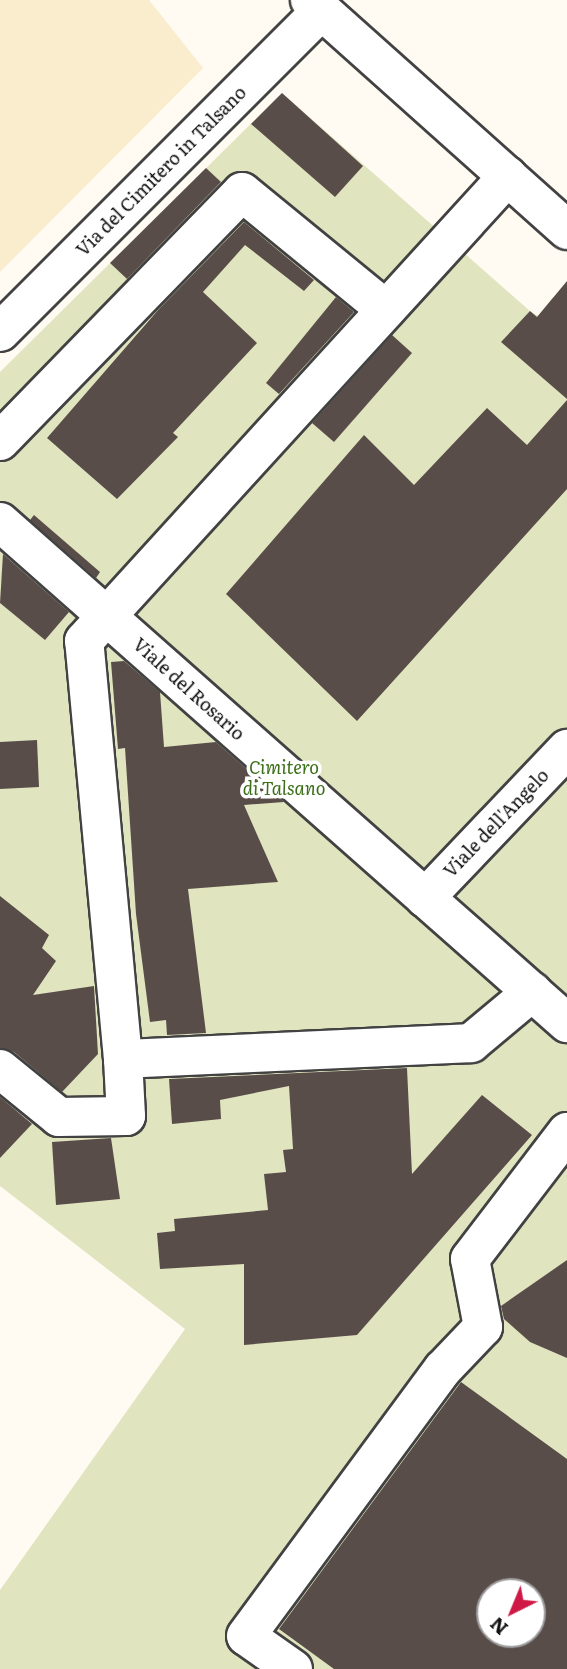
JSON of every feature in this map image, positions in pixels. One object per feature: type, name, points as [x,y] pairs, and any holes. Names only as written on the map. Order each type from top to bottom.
[{"type":"street","name":"Via del Cimitero in Talsano","points":[[0,332],[316,5],[567,230]]},
{"type":"street","points":[[0,1069],[59,1116],[126,1116],[123,1059],[83,641],[108,618],[508,176]]},
{"type":"street","points":[[0,441],[242,192],[386,310]]},
{"type":"street","name":"Viale del Rosario","points":[[0,522],[567,1023]]},
{"type":"street","name":"Viale dell'Angelo","points":[[425,898],[567,749]]},
{"type":"street","points":[[123,1059],[471,1043],[532,992]]},
{"type":"street","points":[[293,1669],[246,1636],[443,1369],[483,1327],[470,1259],[567,1132]]},
{"type":"shaded area","points":[[0,0],[149,0],[203,68],[0,272]]},
{"type":"green space","name":"Cimitero di Talsano","points":[[282,93],[530,311],[538,316],[553,297],[567,309],[567,1669],[0,1669],[0,1590],[185,1329],[0,1186],[0,372]]},
{"type":"building","points":[[282,93],[363,166],[335,197],[251,124]]},
{"type":"building","points":[[206,168],[221,182],[127,279],[110,263]]},
{"type":"building","points":[[244,222],[314,280],[304,291],[245,245],[203,292],[257,343],[173,433],[178,437],[117,499],[47,438],[159,309]]},
{"type":"building","points":[[567,281],[567,399],[501,342],[530,311],[537,317]]},
{"type":"building","points":[[336,297],[354,312],[279,394],[266,383]]},
{"type":"building","points":[[392,335],[412,353],[334,442],[312,423]]},
{"type":"building","points":[[567,400],[567,489],[357,721],[226,594],[364,435],[414,485],[487,408],[527,445]]},
{"type":"building","points":[[34,515],[100,572],[96,578],[30,520]]},
{"type":"building","points":[[3,554],[69,612],[45,640],[0,603]]},
{"type":"building","points":[[124,661],[160,692],[164,747],[216,742],[284,802],[244,805],[278,882],[188,889],[206,1033],[167,1035],[166,1020],[150,1022],[136,914],[125,748],[118,749],[111,662]]},
{"type":"building","points":[[37,740],[39,787],[0,789],[0,742]]},
{"type":"building","points":[[0,896],[49,935],[42,948],[56,961],[33,995],[94,986],[98,1054],[62,1092],[14,1052],[0,1048]]},
{"type":"building","points":[[407,1068],[412,1174],[482,1095],[532,1135],[357,1335],[244,1345],[244,1264],[160,1269],[157,1233],[175,1231],[174,1219],[268,1210],[264,1174],[286,1172],[283,1150],[293,1149],[289,1086],[220,1100],[221,1119],[172,1124],[169,1079]]},
{"type":"building","points":[[0,1097],[32,1124],[0,1158]]},
{"type":"building","points":[[111,1138],[120,1199],[56,1205],[52,1142]]},
{"type":"building","points":[[567,1260],[567,1358],[530,1342],[504,1319],[501,1306]]},
{"type":"building","points":[[461,1382],[567,1459],[567,1669],[334,1669],[279,1629]]}]
